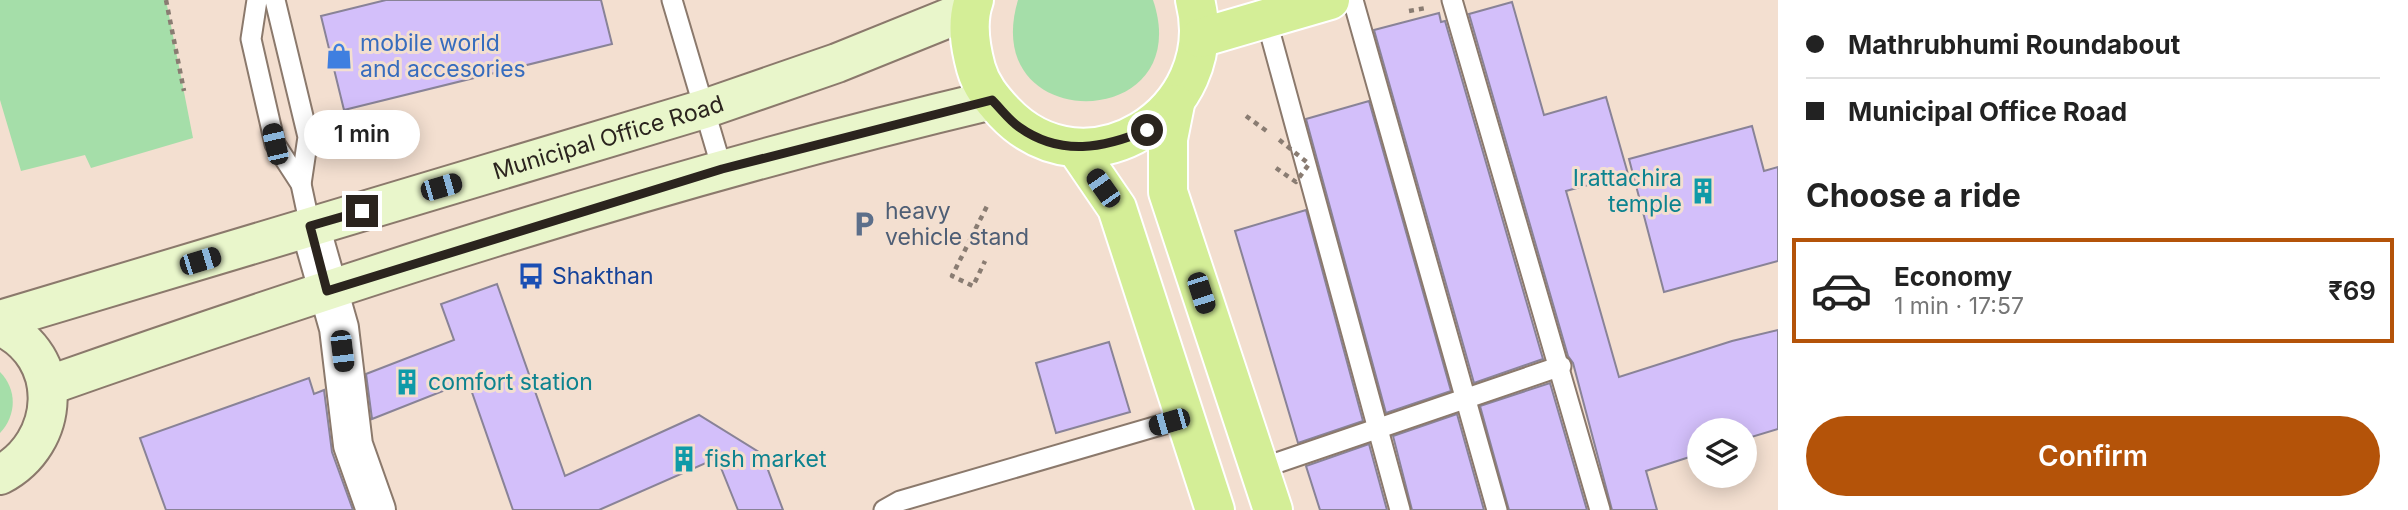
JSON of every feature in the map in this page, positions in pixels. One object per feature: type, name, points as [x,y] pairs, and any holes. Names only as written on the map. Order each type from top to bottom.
[{"type":"main road","points":[[973,5],[970,46],[979,80],[992,100],[1018,127],[1039,138],[1076,148],[1113,144],[1147,130],[1175,104],[1193,73],[1200,38],[1195,0]]},
{"type":"main road","points":[[1200,38],[1330,0]]},
{"type":"main road","name":"Municipal Office Road","points":[[0,320],[121,286],[310,226],[704,109],[837,63],[973,5]]},
{"type":"main road","points":[[47,386],[327,291],[722,169],[992,100]]},
{"type":"main road","points":[[1175,104],[1168,139],[1168,192],[1273,510]]},
{"type":"main road","points":[[1076,148],[1117,208],[1214,510]]},
{"type":"main road","points":[[0,326],[29,346],[43,370],[47,386],[46,423],[34,447],[16,467],[0,475]]},
{"type":"street","points":[[310,226],[339,328],[353,444],[376,510]]},
{"type":"lane","points":[[257,0],[251,39],[275,144],[301,184]]},
{"type":"lane","points":[[275,0],[308,137],[301,184],[310,226]]},
{"type":"lane","points":[[672,0],[722,169]]},
{"type":"lane","points":[[1353,0],[1463,399],[1497,510]]},
{"type":"lane","points":[[1452,0],[1561,366],[1600,510]]},
{"type":"lane","points":[[1266,18],[1400,510]]},
{"type":"lane","points":[[1259,469],[1561,366]]},
{"type":"lane","points":[[884,510],[900,501],[1185,418]]},
{"type":"path","points":[[166,0],[184,91]]},
{"type":"path","points":[[1246,116],[1309,164],[1296,182],[1276,168]]},
{"type":"path","points":[[985,261],[972,285],[952,276],[988,204]]},
{"type":"green space","points":[[0,0],[166,0],[193,138],[91,168],[85,155],[21,171],[0,100]]},
{"type":"green space","points":[[1018,0],[1153,0],[1158,44],[1145,75],[1119,95],[1087,101],[1055,95],[1028,76],[1014,45]]},
{"type":"green space","points":[[0,372],[10,386],[13,402],[10,418],[0,433]]},
{"type":"building","points":[[386,0],[601,0],[612,44],[344,110],[321,16]]},
{"type":"building","points":[[1512,2],[1544,115],[1606,97],[1628,174],[1566,191],[1619,377],[1732,341],[1778,330],[1778,429],[1757,435],[1757,418],[1687,418],[1687,458],[1646,471],[1657,510],[1612,510],[1573,363],[1568,356],[1469,14]]},
{"type":"building","points":[[1439,13],[1441,22],[1445,21],[1543,359],[1474,383],[1374,30]]},
{"type":"building","points":[[1369,101],[1451,391],[1386,413],[1306,119]]},
{"type":"building","name":"Irattachira temple","points":[[1752,126],[1764,171],[1778,167],[1778,261],[1664,292],[1629,159]]},
{"type":"building","points":[[1306,210],[1363,421],[1298,443],[1235,231]]},
{"type":"building","points":[[497,284],[565,476],[699,415],[762,454],[783,510],[738,510],[717,458],[599,510],[513,510],[468,381],[372,419],[366,374],[454,340],[441,304]]},
{"type":"building","points":[[1109,342],[1130,412],[1056,433],[1036,363]]},
{"type":"building","points":[[309,378],[314,394],[324,390],[332,452],[353,510],[166,510],[140,438]]},
{"type":"building","points":[[1550,383],[1587,510],[1509,510],[1480,406]]},
{"type":"building","points":[[1457,414],[1484,510],[1412,510],[1393,436]]},
{"type":"building","points":[[1369,444],[1387,510],[1320,510],[1306,466]]},
{"type":"place","name":"mobile world and accesories","points":[[339,56]]},
{"type":"place","name":"Irattachira temple","points":[[1703,191]]},
{"type":"place","name":"heavy vehicle stand","points":[[864,224]]},
{"type":"place","name":"Shakthan","points":[[531,276]]},
{"type":"place","name":"comfort station","points":[[407,382]]},
{"type":"place","name":"fish market","points":[[684,459]]},
{"type":"route","points":[[362,211],[310,226],[327,291],[722,169],[992,100],[1018,127],[1039,138],[1076,148],[1113,144],[1147,130]]}]
